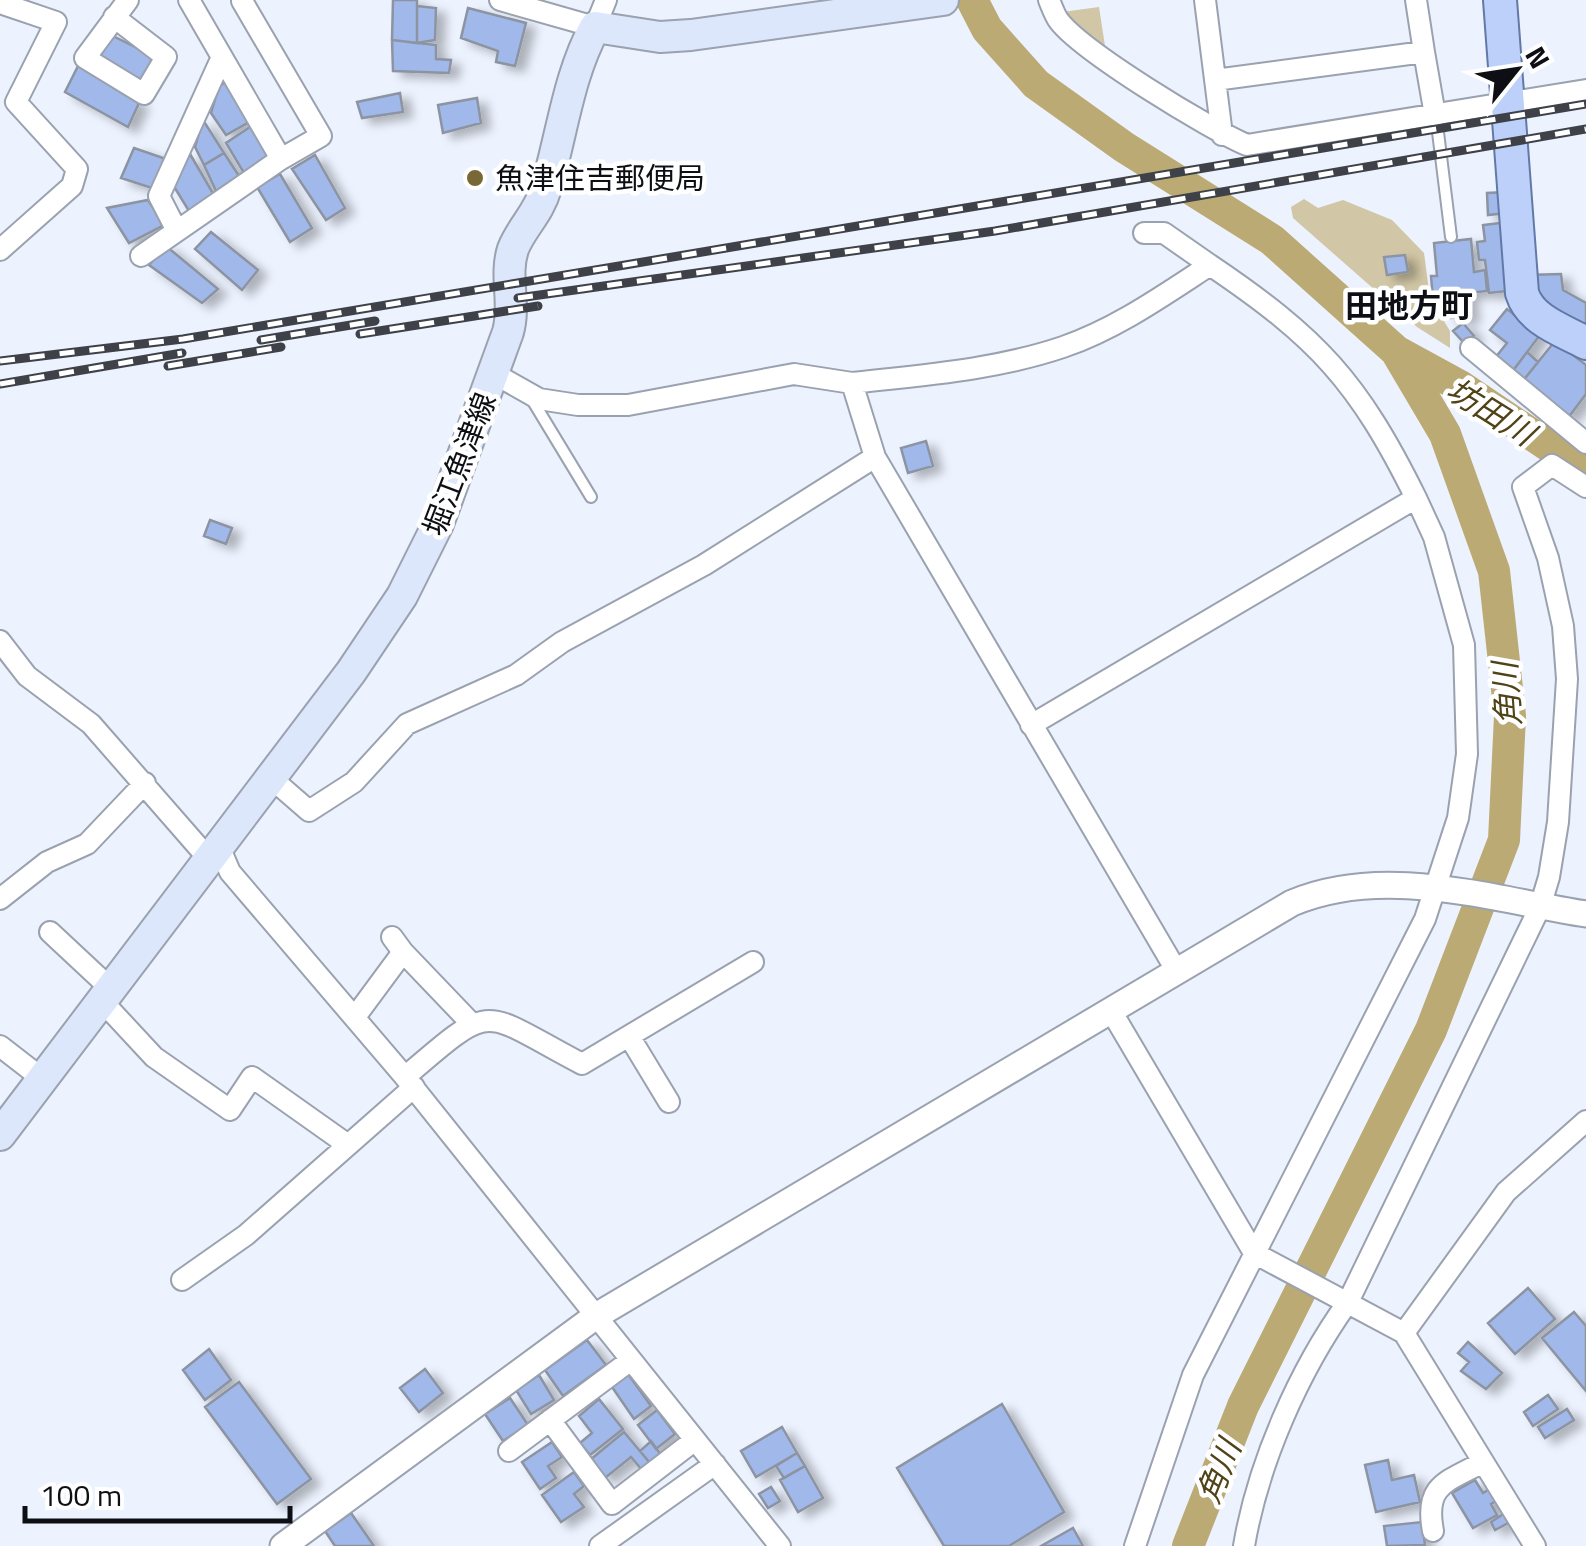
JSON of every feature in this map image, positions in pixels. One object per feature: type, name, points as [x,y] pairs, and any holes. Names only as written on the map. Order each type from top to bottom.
[{"type":"main road","points":[[1500,0],[1514,216],[1526,306],[1586,343]]},
{"type":"main road","points":[[601,13],[660,37],[931,1]]},
{"type":"main road","name":"堀江魚津線","points":[[0,1135],[40,1077],[350,672],[420,564],[514,314],[509,270],[514,246],[535,218],[546,190],[581,52],[601,13]]},
{"type":"street","points":[[114,17],[128,0]]},
{"type":"street","points":[[189,0],[281,160]]},
{"type":"street","points":[[500,0],[601,13]]},
{"type":"street","points":[[1050,0],[1059,21],[1090,48],[1222,135],[1247,145],[1586,90]]},
{"type":"street","points":[[1205,0],[1222,135]]},
{"type":"street","points":[[1416,0],[1436,115]]},
{"type":"street","points":[[141,256],[321,136],[242,1]]},
{"type":"street","points":[[0,3],[56,22],[8,108],[77,169],[72,186],[0,250]]},
{"type":"street","points":[[1215,80],[1424,52]]},
{"type":"street","points":[[178,231],[159,196],[222,57]]},
{"type":"street","points":[[1136,1546],[1192,1375],[1258,1256],[1438,891],[1458,818],[1468,708],[1464,644],[1454,597],[1416,498],[1381,427],[1344,374],[1296,326],[1164,232],[1144,234]]},
{"type":"street","points":[[493,373],[539,400],[628,405],[794,374],[852,383],[998,366],[1066,346],[1137,312],[1210,265]]},
{"type":"street","points":[[1471,348],[1586,443]]},
{"type":"street","points":[[852,383],[874,457],[1176,970]]},
{"type":"street","points":[[271,778],[309,811],[354,782],[407,724],[516,675],[562,642],[704,564],[874,457]]},
{"type":"street","points":[[1244,1546],[1285,1419],[1538,906],[1558,822],[1567,679],[1562,626],[1548,558],[1523,487],[1552,466],[1586,487]]},
{"type":"street","points":[[1031,725],[1416,498]]},
{"type":"street","points":[[0,641],[27,676],[90,724],[213,852],[355,1016],[780,1546]]},
{"type":"street","points":[[0,899],[48,862],[87,844],[145,783]]},
{"type":"street","points":[[283,1546],[596,1316],[1176,970],[1327,888],[1391,883],[1586,914]]},
{"type":"street","points":[[50,932],[154,1056],[230,1110],[252,1077],[348,1145]]},
{"type":"street","points":[[355,1016],[398,944],[470,1022]]},
{"type":"street","points":[[182,1280],[246,1235],[348,1145],[470,1022],[493,1017],[582,1064],[753,962]]},
{"type":"street","points":[[1110,1009],[1258,1256],[1404,1333],[1535,1546]]},
{"type":"street","points":[[629,1036],[669,1102]]},
{"type":"street","points":[[0,1046],[40,1077]]},
{"type":"street","points":[[1404,1333],[1506,1192],[1586,1120]]},
{"type":"street","points":[[509,1451],[631,1360]]},
{"type":"street","points":[[550,1420],[612,1504],[694,1440]]},
{"type":"street","points":[[1433,1531],[1428,1506],[1436,1489],[1483,1462]]},
{"type":"street","points":[[600,1546],[715,1464]]},
{"type":"lane","points":[[1436,115],[1452,238]]},
{"type":"lane","points":[[528,393],[591,497]]},
{"type":"shaded area","points":[[1099,7],[1107,59],[1055,13]]},
{"type":"shaded area","points":[[1304,199],[1318,208],[1343,200],[1392,220],[1424,253],[1430,298],[1450,331],[1450,348],[1417,327],[1293,218],[1291,207]]},
{"type":"building","points":[[393,0],[417,0],[417,43],[392,40]]},
{"type":"building","points":[[417,6],[436,8],[435,40],[417,43]]},
{"type":"building","points":[[468,8],[526,23],[515,66],[496,62],[498,51],[461,38]]},
{"type":"building","points":[[109,34],[155,57],[142,82],[98,55]]},
{"type":"building","points":[[392,40],[436,45],[436,59],[451,60],[449,73],[393,71]]},
{"type":"building","points":[[78,66],[139,103],[128,127],[65,92]]},
{"type":"building","points":[[228,81],[251,121],[226,135],[211,113],[219,86]]},
{"type":"building","points":[[400,93],[403,112],[362,118],[357,102]]},
{"type":"building","points":[[477,98],[481,123],[443,133],[438,105]]},
{"type":"building","points":[[203,120],[224,153],[204,165],[195,147]]},
{"type":"building","points":[[253,125],[271,156],[244,173],[226,143]]},
{"type":"building","points":[[134,148],[166,159],[155,189],[121,178]]},
{"type":"building","points":[[224,153],[239,176],[216,191],[204,165]]},
{"type":"building","points":[[190,154],[214,195],[189,211],[173,185]]},
{"type":"building","points":[[315,155],[345,208],[326,220],[292,169]]},
{"type":"building","points":[[280,174],[312,228],[290,242],[257,187]]},
{"type":"building","points":[[1506,192],[1508,213],[1488,215],[1487,193]]},
{"type":"building","points":[[148,200],[164,225],[129,243],[107,208]]},
{"type":"building","points":[[1509,222],[1517,290],[1489,293],[1485,260],[1479,260],[1477,242],[1485,241],[1483,225]]},
{"type":"building","points":[[211,232],[258,270],[242,290],[195,249]]},
{"type":"building","points":[[1471,239],[1474,272],[1485,270],[1487,291],[1468,293],[1470,317],[1450,318],[1448,297],[1433,299],[1431,276],[1437,276],[1434,243]]},
{"type":"building","points":[[166,246],[218,289],[202,303],[149,265]]},
{"type":"building","points":[[1405,255],[1408,272],[1387,275],[1384,257]]},
{"type":"building","points":[[1561,274],[1563,290],[1586,303],[1586,334],[1542,311],[1528,275]]},
{"type":"building","points":[[1507,309],[1540,335],[1512,372],[1495,358],[1507,343],[1490,330]]},
{"type":"building","points":[[1463,323],[1474,336],[1465,344],[1453,331]]},
{"type":"building","points":[[1555,341],[1586,365],[1586,394],[1568,418],[1522,382]]},
{"type":"building","points":[[1527,352],[1538,362],[1522,382],[1512,372]]},
{"type":"building","points":[[926,441],[933,466],[908,473],[901,448]]},
{"type":"building","points":[[210,520],[232,528],[226,544],[204,536]]},
{"type":"building","points":[[1528,1288],[1555,1319],[1515,1354],[1488,1323]]},
{"type":"building","points":[[1574,1312],[1586,1326],[1586,1391],[1542,1338]]},
{"type":"building","points":[[587,1340],[606,1365],[563,1396],[545,1370]]},
{"type":"building","points":[[1468,1342],[1502,1373],[1486,1389],[1461,1371],[1469,1362],[1458,1353]]},
{"type":"building","points":[[209,1349],[231,1380],[205,1400],[183,1370]]},
{"type":"building","points":[[425,1369],[443,1393],[419,1412],[400,1388]]},
{"type":"building","points":[[628,1374],[651,1406],[634,1419],[612,1387]]},
{"type":"building","points":[[539,1375],[554,1400],[531,1414],[516,1390]]},
{"type":"building","points":[[239,1382],[311,1479],[277,1504],[205,1407]]},
{"type":"building","points":[[1548,1395],[1558,1409],[1533,1426],[1524,1412]]},
{"type":"building","points":[[510,1398],[528,1425],[503,1441],[485,1414]]},
{"type":"building","points":[[599,1399],[623,1429],[590,1455],[580,1443],[592,1433],[579,1416]]},
{"type":"building","points":[[1002,1404],[1064,1512],[1009,1546],[944,1546],[897,1468]]},
{"type":"building","points":[[1567,1409],[1574,1420],[1545,1438],[1538,1427]]},
{"type":"building","points":[[657,1410],[675,1434],[656,1449],[638,1425]]},
{"type":"building","points":[[782,1427],[797,1453],[756,1477],[741,1451]]},
{"type":"building","points":[[624,1432],[650,1463],[642,1470],[631,1457],[605,1478],[590,1460]]},
{"type":"building","points":[[651,1441],[661,1455],[650,1463],[640,1451]]},
{"type":"building","points":[[552,1442],[562,1457],[548,1466],[556,1478],[540,1489],[522,1462]]},
{"type":"building","points":[[797,1453],[805,1466],[784,1478],[776,1466]]},
{"type":"building","points":[[1388,1460],[1392,1480],[1414,1475],[1420,1502],[1376,1512],[1365,1465]]},
{"type":"building","points":[[805,1466],[823,1498],[798,1512],[780,1480]]},
{"type":"building","points":[[574,1472],[584,1486],[574,1494],[584,1507],[561,1522],[542,1495]]},
{"type":"building","points":[[1475,1480],[1483,1493],[1491,1488],[1498,1500],[1491,1504],[1497,1515],[1473,1528],[1452,1493]]},
{"type":"building","points":[[771,1487],[780,1501],[768,1508],[759,1494]]},
{"type":"building","points":[[351,1513],[374,1546],[335,1546],[325,1531]]},
{"type":"building","points":[[1505,1513],[1510,1522],[1495,1530],[1491,1522]]},
{"type":"building","points":[[1422,1522],[1425,1545],[1387,1546],[1384,1526]]},
{"type":"building","points":[[1073,1528],[1083,1546],[1041,1546]]},
{"type":"waterway","name":"角川","points":[[972,0],[987,29],[1036,84],[1124,147],[1272,240],[1396,351],[1445,434],[1494,571],[1510,716],[1504,840],[1431,1030],[1243,1406],[1188,1546]]},
{"type":"waterway","name":"坊田川","points":[[1396,351],[1460,386],[1586,471]]},
{"type":"railway","points":[[0,361],[183,339],[1586,104]]},
{"type":"railway","points":[[518,298],[995,231],[1586,129]]},
{"type":"railway","points":[[360,334],[538,306]]},
{"type":"railway","points":[[261,340],[375,321]]},
{"type":"railway","points":[[168,366],[281,347]]},
{"type":"railway","points":[[0,384],[182,353]]},
{"type":"place","name":"魚津住吉郵便局","points":[[475,178]]},
{"type":"district","name":"田地方町","points":[[1409,305]]}]
